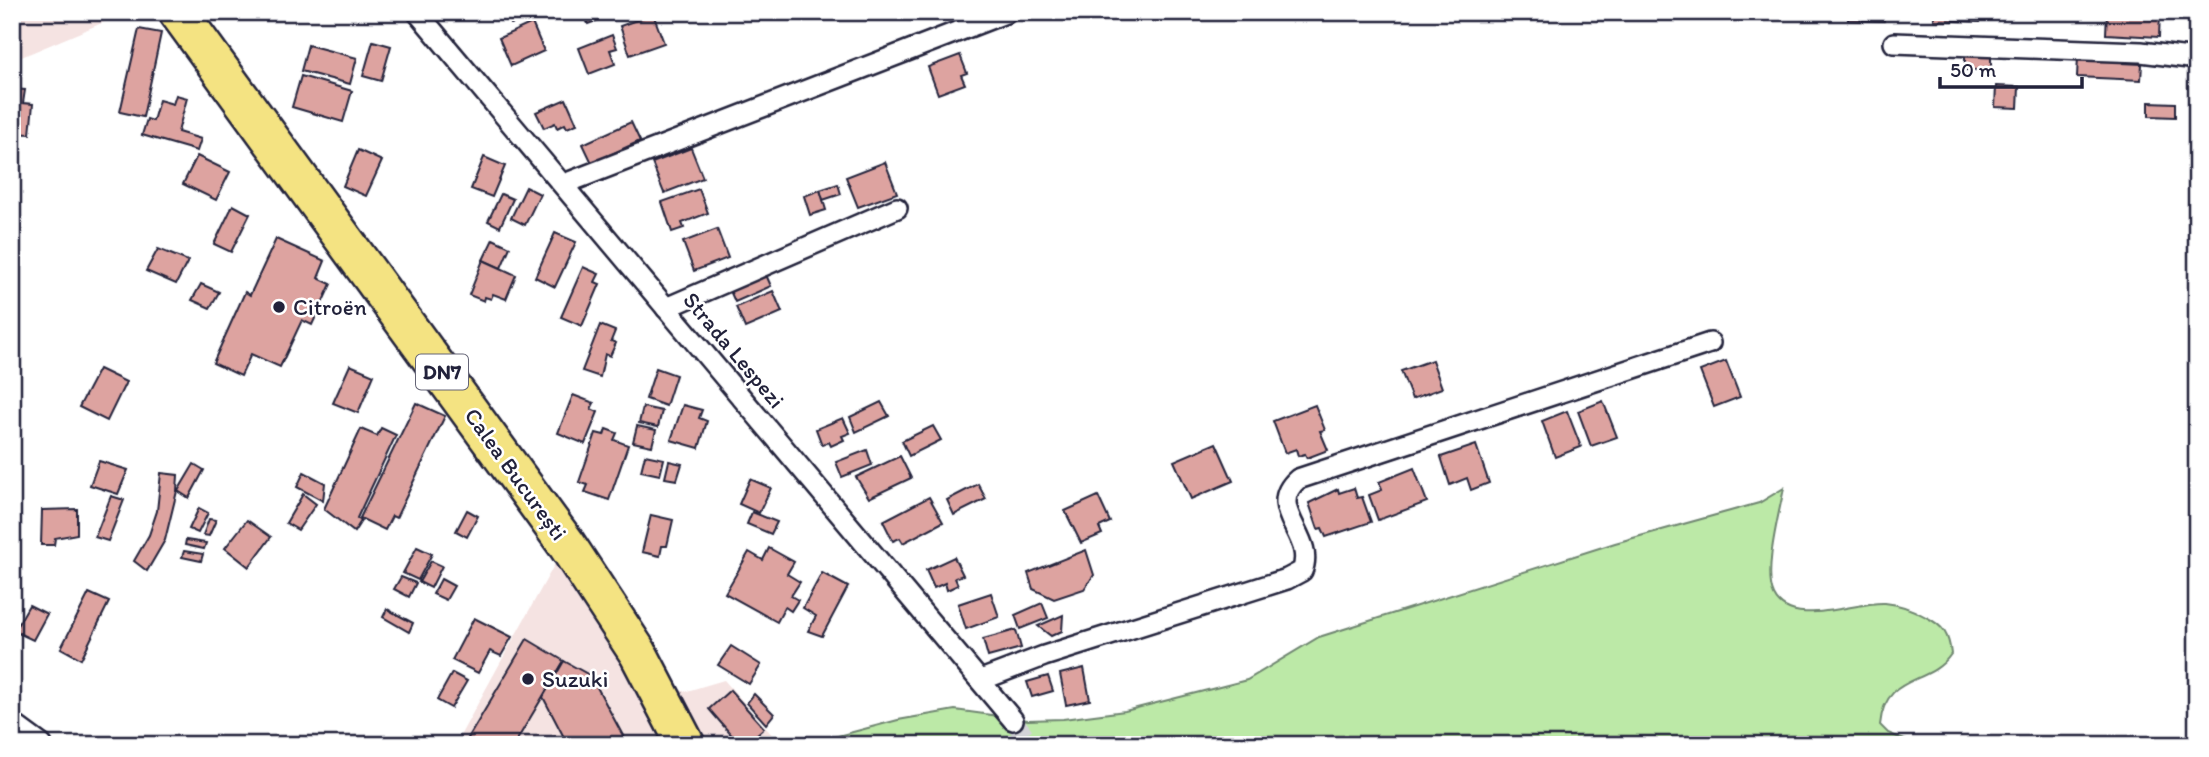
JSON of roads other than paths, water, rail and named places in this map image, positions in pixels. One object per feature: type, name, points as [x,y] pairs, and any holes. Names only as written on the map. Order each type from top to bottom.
[{"type":"highway","name":"Calea București","points":[[178,12],[567,545],[638,653],[686,745]]},
{"type":"street","name":"Strada Lespezi","points":[[417,12],[1013,720]]},
{"type":"street","points":[[564,184],[1007,12]]},
{"type":"street","points":[[1894,43],[2141,52],[2197,59]]},
{"type":"street","points":[[666,307],[897,208]]},
{"type":"street","points":[[981,680],[1044,656],[1287,579],[1302,571],[1306,551],[1285,499],[1287,488],[1298,479],[1710,343]]},
{"type":"street","points":[[12,723],[42,745]]},
{"type":"tunnel","points":[[1013,720],[1032,745]]},
{"type":"place","name":"Citroën","points":[[279,307]]},
{"type":"place","name":"Suzuki","points":[[528,679]]}]
